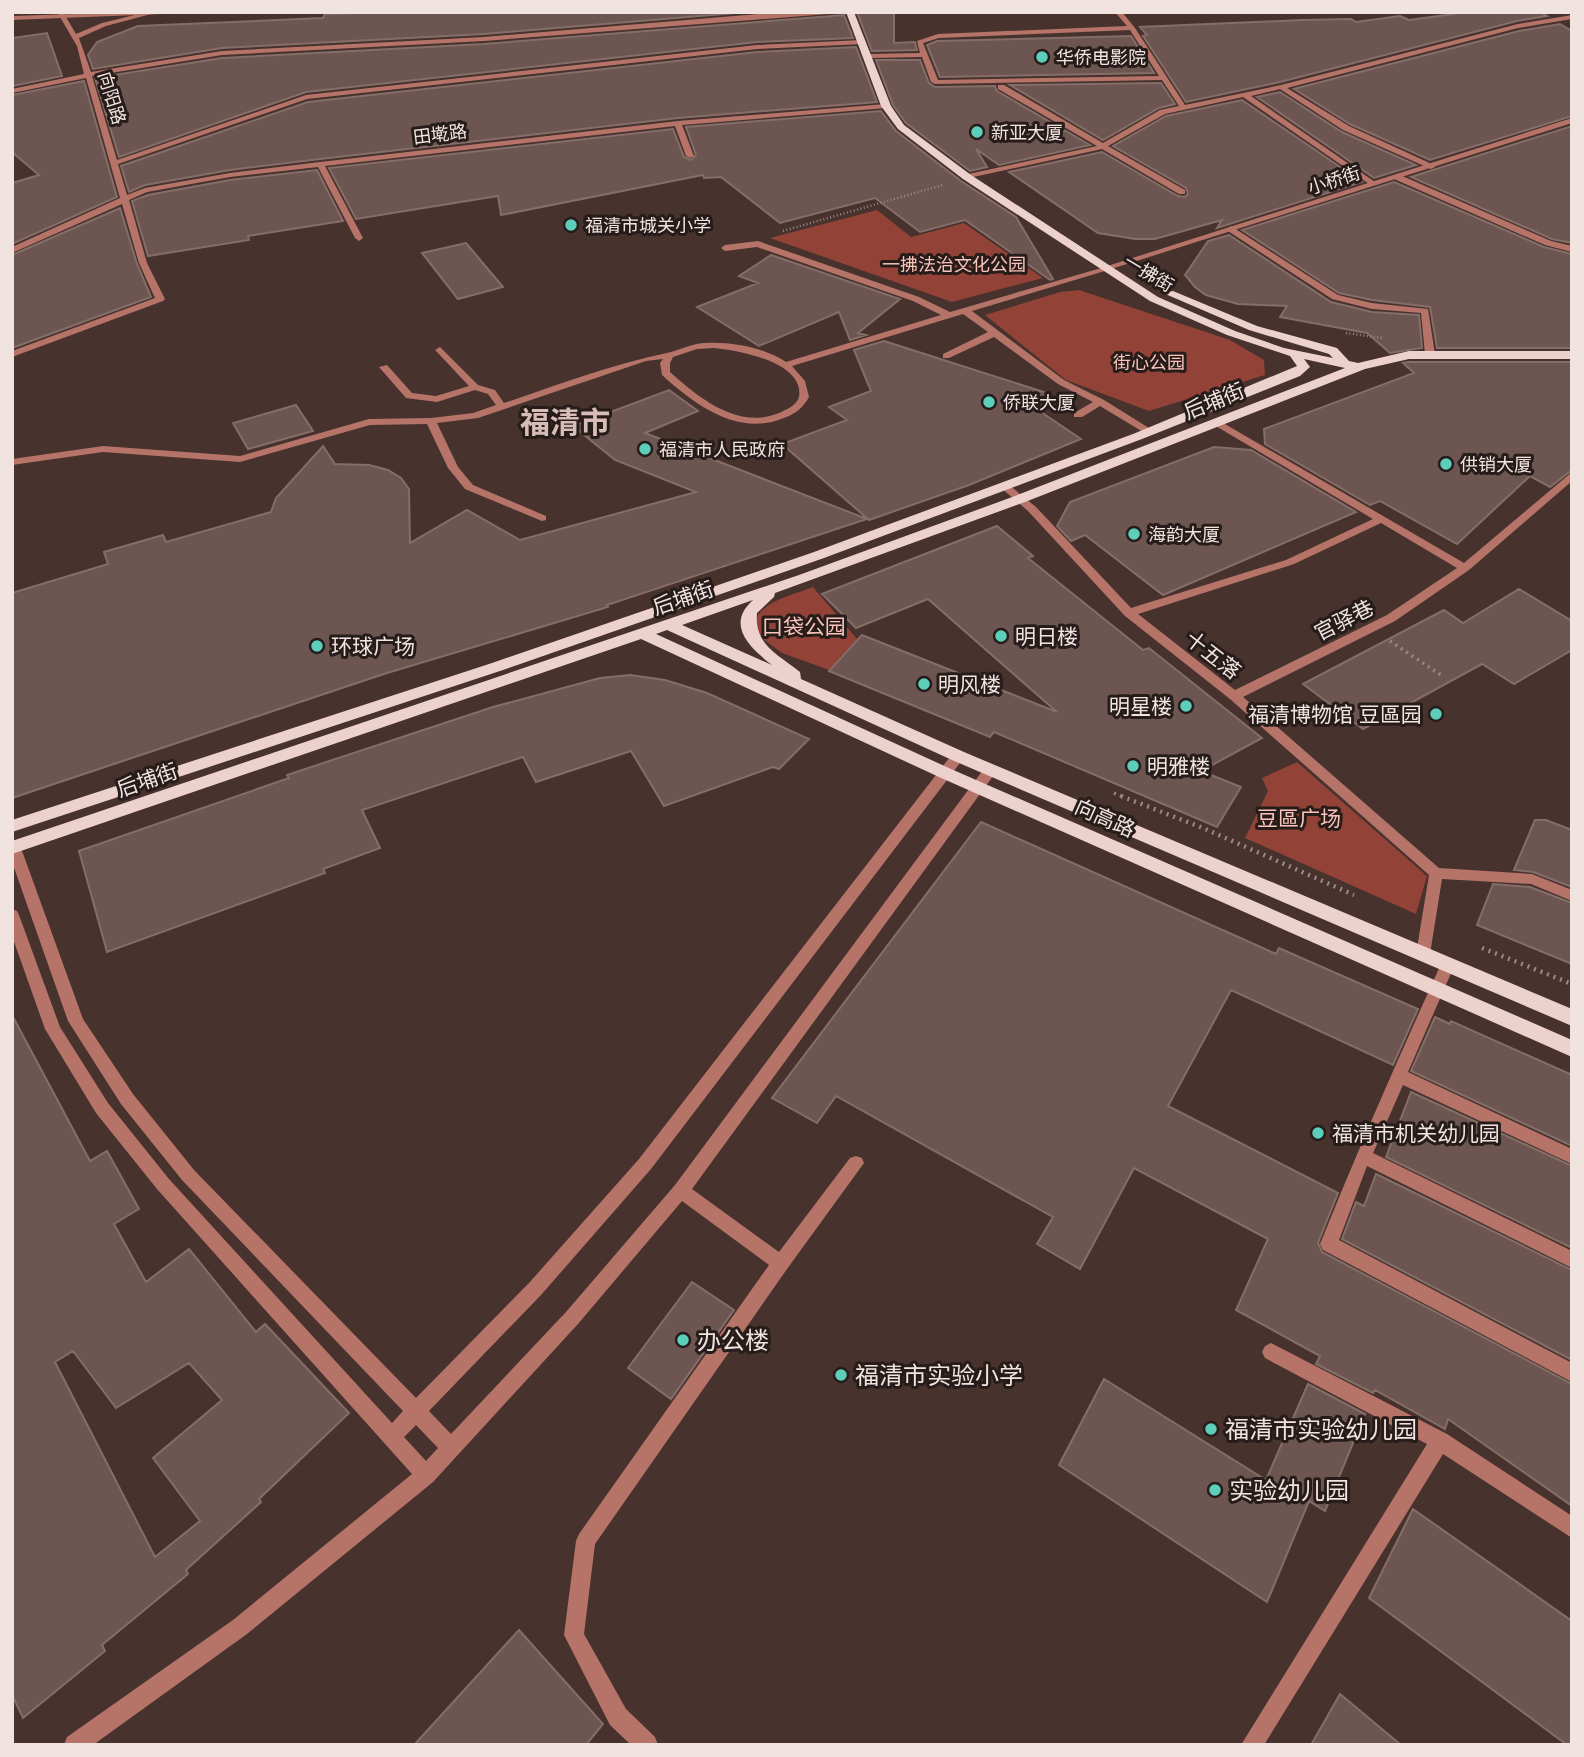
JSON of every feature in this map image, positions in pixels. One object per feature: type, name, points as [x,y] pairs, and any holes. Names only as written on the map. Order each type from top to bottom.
[{"type":"main road","points":[[850,12],[886,106],[901,127],[967,177],[1105,268]]},
{"type":"main road","name":"一拂街","points":[[1105,268],[1130,272],[1180,298],[1253,328],[1333,351],[1343,359],[1340,370],[1192,317],[1153,299],[1105,268]]},
{"type":"main road","points":[[1429,347],[1572,355]]},
{"type":"main road","name":"后埔街","points":[[13,848],[670,625],[1020,499],[1218,423],[1340,370],[1429,347]]},
{"type":"main road","name":"后埔街","points":[[12,826],[651,616],[1152,433],[1296,373],[1304,367],[1294,354]]},
{"type":"main road","name":"向高路","points":[[794,581],[761,598],[750,611],[748,628],[757,646],[817,694]]},
{"type":"main road","name":"向高路","points":[[651,616],[958,756],[1572,1018]]},
{"type":"main road","name":"向高路","points":[[623,625],[944,773],[1572,1049]]},
{"type":"street","points":[[12,18],[62,14],[208,12]]},
{"type":"street","points":[[12,91],[88,75],[222,53],[497,38],[744,17],[850,12]]},
{"type":"street","points":[[1118,12],[1184,109]]},
{"type":"street","name":"向阳路","points":[[12,354],[160,299],[143,262],[76,37],[62,14]]},
{"type":"street","points":[[76,37],[104,24],[148,14]]},
{"type":"street","points":[[967,177],[1101,147],[1163,112],[1281,87],[1518,26],[1572,16]]},
{"type":"street","points":[[1132,29],[938,36],[919,42],[922,55],[936,82],[1162,78]]},
{"type":"street","points":[[115,163],[306,97],[757,47],[862,43]]},
{"type":"street","points":[[869,56],[922,55]]},
{"type":"street","points":[[1001,87],[1182,192]]},
{"type":"street","points":[[1281,87],[1346,128],[1431,166]]},
{"type":"street","points":[[1245,95],[1372,184]]},
{"type":"street","name":"田墘路","points":[[12,250],[145,190],[230,175],[678,123],[886,106]]},
{"type":"street","name":"小桥街","points":[[786,365],[1231,229],[1572,120]]},
{"type":"street","points":[[678,123],[690,156]]},
{"type":"street","points":[[320,164],[359,238]]},
{"type":"street","points":[[1396,177],[1548,243],[1572,249]]},
{"type":"street","points":[[1231,229],[1335,297],[1372,306],[1425,311],[1429,347]]},
{"type":"street","points":[[725,248],[758,244],[916,299],[948,315]]},
{"type":"street","points":[[964,310],[1061,382],[1152,433]]},
{"type":"street","points":[[946,356],[994,333]]},
{"type":"street","points":[[12,462],[103,449],[240,459],[369,422],[431,421],[474,416],[644,359],[701,346],[734,347],[786,365],[800,379],[804,395],[801,403],[779,418],[757,421],[737,419],[715,412],[665,373],[665,363],[670,355]]},
{"type":"street","points":[[440,350],[475,387],[492,392],[502,407]]},
{"type":"street","points":[[384,367],[409,396],[437,399],[475,387]]},
{"type":"street","points":[[1078,415],[1100,402]]},
{"type":"street","points":[[431,421],[453,468],[469,488],[542,518]]},
{"type":"street","points":[[1218,423],[1465,568]]},
{"type":"street","name":"官驿巷","points":[[1234,696],[1372,629],[1465,568],[1572,475]]},
{"type":"street","name":"十五落","points":[[1005,487],[1020,499],[1129,613],[1234,696],[1436,873]]},
{"type":"street","points":[[1129,613],[1290,562],[1382,519]]},
{"type":"street","points":[[391,1437],[535,1289],[645,1164],[958,756]]},
{"type":"street","points":[[75,1745],[240,1627],[426,1475],[572,1318],[681,1189],[991,769]]},
{"type":"street","points":[[13,848],[76,1021],[127,1099],[188,1175],[451,1448]]},
{"type":"street","points":[[1423,954],[1436,873],[1532,879],[1572,896]]},
{"type":"street","points":[[12,915],[53,1029],[102,1108],[163,1184],[426,1475]]},
{"type":"street","points":[[1448,964],[1363,1156],[1329,1244],[1572,1373]]},
{"type":"street","points":[[1398,1075],[1572,1157]]},
{"type":"street","points":[[1363,1156],[1572,1260]]},
{"type":"street","points":[[647,1745],[618,1717],[574,1636],[586,1541],[781,1263],[856,1163]]},
{"type":"street","points":[[681,1189],[716,1218],[781,1263]]},
{"type":"street","points":[[1271,1352],[1440,1441],[1572,1528]]},
{"type":"street","points":[[1252,1745],[1440,1441]]},
{"type":"path","points":[[758,244],[769,234],[948,184],[937,176]]},
{"type":"path","points":[[1340,332],[1429,347]]},
{"type":"path","points":[[1372,629],[1441,675]]},
{"type":"green space","name":"一拂法治文化公园","points":[[877,210],[911,237],[964,223],[1043,278],[952,302],[770,238]]},
{"type":"green space","name":"街心公园","points":[[1079,290],[1230,340],[1264,360],[1265,375],[1149,411],[1066,380],[985,315],[1060,292]]},
{"type":"green space","name":"口袋公园","points":[[813,587],[857,639],[829,670],[782,653],[752,631],[754,621],[766,607]]},
{"type":"green space","name":"豆區广场","points":[[1297,762],[1427,876],[1416,914],[1245,838],[1268,791],[1262,778]]},
{"type":"building","points":[[748,12],[484,34],[222,48],[93,69],[88,55],[97,42],[138,26],[323,18],[325,14]]},
{"type":"building","points":[[857,12],[894,12],[894,43],[915,42],[917,50],[872,51]]},
{"type":"building","points":[[1468,12],[1540,12],[1547,16],[1517,21],[1280,82],[1186,102],[1143,36],[1147,35],[1140,27],[1303,20],[1351,19],[1356,22],[1400,16],[1409,20]]},
{"type":"building","points":[[844,15],[853,38],[757,42],[306,92],[119,157],[95,78],[222,58],[484,44]]},
{"type":"building","points":[[1560,24],[1572,31],[1572,116],[1430,160],[1350,124],[1294,89],[1519,31]]},
{"type":"building","points":[[47,33],[62,76],[12,86],[12,38]]},
{"type":"building","name":"华侨电影院","points":[[1131,36],[1154,73],[940,77],[927,45],[937,41]]},
{"type":"building","points":[[856,47],[877,102],[678,118],[320,159],[230,170],[145,185],[129,192],[121,166],[308,102],[757,52]]},
{"type":"building","points":[[876,60],[920,60],[929,83],[935,87],[995,86],[997,91],[1090,145],[999,165],[976,149],[987,167],[970,171],[906,123],[893,105]]},
{"type":"building","points":[[84,81],[117,197],[12,244],[12,183],[39,175],[12,152],[12,95]]},
{"type":"building","points":[[1161,83],[1175,104],[1159,108],[1103,140],[1010,85]]},
{"type":"building","points":[[1280,92],[1342,132],[1416,165],[1374,178],[1257,97]]},
{"type":"building","points":[[1242,100],[1362,182],[1217,228],[1222,220],[1155,239],[1135,239],[1098,233],[1009,172],[1102,152],[1178,196],[1185,197],[1188,194],[1186,188],[1113,146],[1166,116]]},
{"type":"building","points":[[881,111],[896,131],[961,181],[1016,217],[1053,279],[1050,280],[965,220],[920,232],[875,198],[780,223],[721,177],[704,178],[703,175],[501,215],[498,196],[356,219],[329,168],[673,129],[684,157],[691,160],[696,155],[686,127]]},
{"type":"building","points":[[1572,126],[1572,243],[1552,239],[1411,177]]},
{"type":"building","points":[[317,170],[343,221],[148,256],[132,201],[148,195],[230,180]]},
{"type":"building","points":[[1394,182],[1544,247],[1572,254],[1572,348],[1437,348],[1430,307],[1339,293],[1242,230]]},
{"type":"building","points":[[120,208],[137,264],[151,297],[12,348],[12,255]]},
{"type":"building","points":[[1229,235],[1331,302],[1372,312],[1419,315],[1422,348],[1390,353],[1367,333],[1280,317],[1287,306],[1238,304],[1206,295],[1185,275],[1208,241]]},
{"type":"building","points":[[466,243],[503,287],[458,299],[422,253]]},
{"type":"building","points":[[771,255],[900,299],[858,333],[866,335],[850,340],[839,312],[759,346],[697,307],[758,283],[739,276]]},
{"type":"building","points":[[884,341],[1050,394],[1038,410],[1081,439],[969,485],[869,520],[782,444],[847,420],[829,407],[871,391],[854,350]]},
{"type":"building","points":[[1572,362],[1572,470],[1550,487],[1530,476],[1457,544],[1380,501],[1370,505],[1265,444],[1264,429],[1414,373],[1403,363]]},
{"type":"building","points":[[669,390],[698,411],[645,433],[867,519],[607,605],[608,607],[387,673],[12,798],[12,593],[108,564],[104,552],[163,535],[166,542],[271,512],[276,498],[323,446],[335,464],[369,465],[388,470],[401,478],[409,489],[410,543],[467,510],[520,540],[696,492],[615,460],[573,426]]},
{"type":"building","points":[[296,405],[313,431],[248,449],[233,423]]},
{"type":"building","name":"海韵大厦","points":[[1214,447],[1251,450],[1356,512],[1163,595],[1085,535],[1071,541],[1057,526],[1070,502]]},
{"type":"building","points":[[997,526],[1033,556],[1028,558],[1143,650],[1149,648],[1262,738],[1201,771],[1241,787],[1217,827],[994,732],[990,737],[829,671],[862,635],[1057,712],[928,599],[856,628],[822,594]]},
{"type":"building","points":[[1519,589],[1572,621],[1572,650],[1514,684],[1482,664],[1363,729],[1303,684],[1444,610],[1463,623]]},
{"type":"building","points":[[630,675],[665,680],[707,693],[809,739],[779,769],[773,767],[664,806],[631,751],[536,782],[523,757],[362,810],[380,848],[323,869],[325,873],[107,952],[79,851],[289,778],[287,775],[493,707],[600,678]]},
{"type":"building","points":[[1535,820],[1546,820],[1572,830],[1572,887],[1533,872],[1514,870]]},
{"type":"building","points":[[981,822],[1276,954],[1279,948],[1418,1009],[1393,1065],[1231,990],[1168,1106],[1338,1193],[1318,1243],[1322,1252],[1572,1384],[1572,1506],[1448,1419],[1445,1429],[1375,1390],[1373,1393],[1316,1364],[1320,1356],[1236,1310],[1268,1239],[1134,1168],[1080,1269],[1037,1244],[1053,1217],[836,1096],[817,1123],[772,1098]]},
{"type":"building","points":[[1493,884],[1530,887],[1572,903],[1572,964],[1477,925]]},
{"type":"building","points":[[12,1015],[90,1161],[107,1151],[139,1209],[114,1224],[146,1282],[189,1249],[256,1332],[265,1324],[349,1413],[259,1499],[261,1502],[186,1570],[188,1574],[102,1645],[105,1651],[23,1718],[12,1695]],"holes":[[[73,1351],[116,1408],[189,1363],[222,1400],[153,1458],[200,1521],[155,1557],[55,1362]]]},
{"type":"building","points":[[1435,1017],[1450,1024],[1451,1021],[1572,1075],[1572,1146],[1411,1071]]},
{"type":"building","points":[[1411,1092],[1572,1166],[1572,1248],[1386,1157]]},
{"type":"building","points":[[1376,1174],[1572,1270],[1572,1360],[1342,1239],[1356,1202],[1364,1206]]},
{"type":"building","name":"办公楼","points":[[692,1282],[734,1310],[671,1399],[628,1368]]},
{"type":"building","name":"实验幼儿园","points":[[1104,1379],[1266,1480],[1308,1384],[1365,1414],[1325,1511],[1309,1501],[1267,1602],[1059,1465]]},
{"type":"building","points":[[1413,1509],[1572,1621],[1572,1745],[1567,1745],[1369,1598]]},
{"type":"building","points":[[519,1630],[603,1724],[586,1745],[414,1745]]},
{"type":"building","points":[[1340,1694],[1401,1745],[1311,1745]]},
{"type":"place","name":"华侨电影院","points":[[1042,57]]},
{"type":"place","name":"新亚大厦","points":[[977,132]]},
{"type":"place","name":"福清市城关小学","points":[[571,225]]},
{"type":"place","name":"侨联大厦","points":[[989,402]]},
{"type":"place","name":"福清市人民政府","points":[[645,449]]},
{"type":"place","name":"供销大厦","points":[[1446,464]]},
{"type":"place","name":"海韵大厦","points":[[1134,534]]},
{"type":"place","name":"明日楼","points":[[1001,636]]},
{"type":"place","name":"环球广场","points":[[317,646]]},
{"type":"place","name":"明风楼","points":[[924,684]]},
{"type":"place","name":"明星楼","points":[[1186,706]]},
{"type":"place","name":"福清博物馆 豆區园","points":[[1436,714]]},
{"type":"place","name":"明雅楼","points":[[1133,766]]},
{"type":"place","name":"福清市机关幼儿园","points":[[1318,1133]]},
{"type":"place","name":"办公楼","points":[[683,1340]]},
{"type":"place","name":"福清市实验小学","points":[[841,1375]]},
{"type":"place","name":"福清市实验幼儿园","points":[[1211,1429]]},
{"type":"place","name":"实验幼儿园","points":[[1215,1490]]},
{"type":"district","name":"福清市","points":[[565,422]]}]
